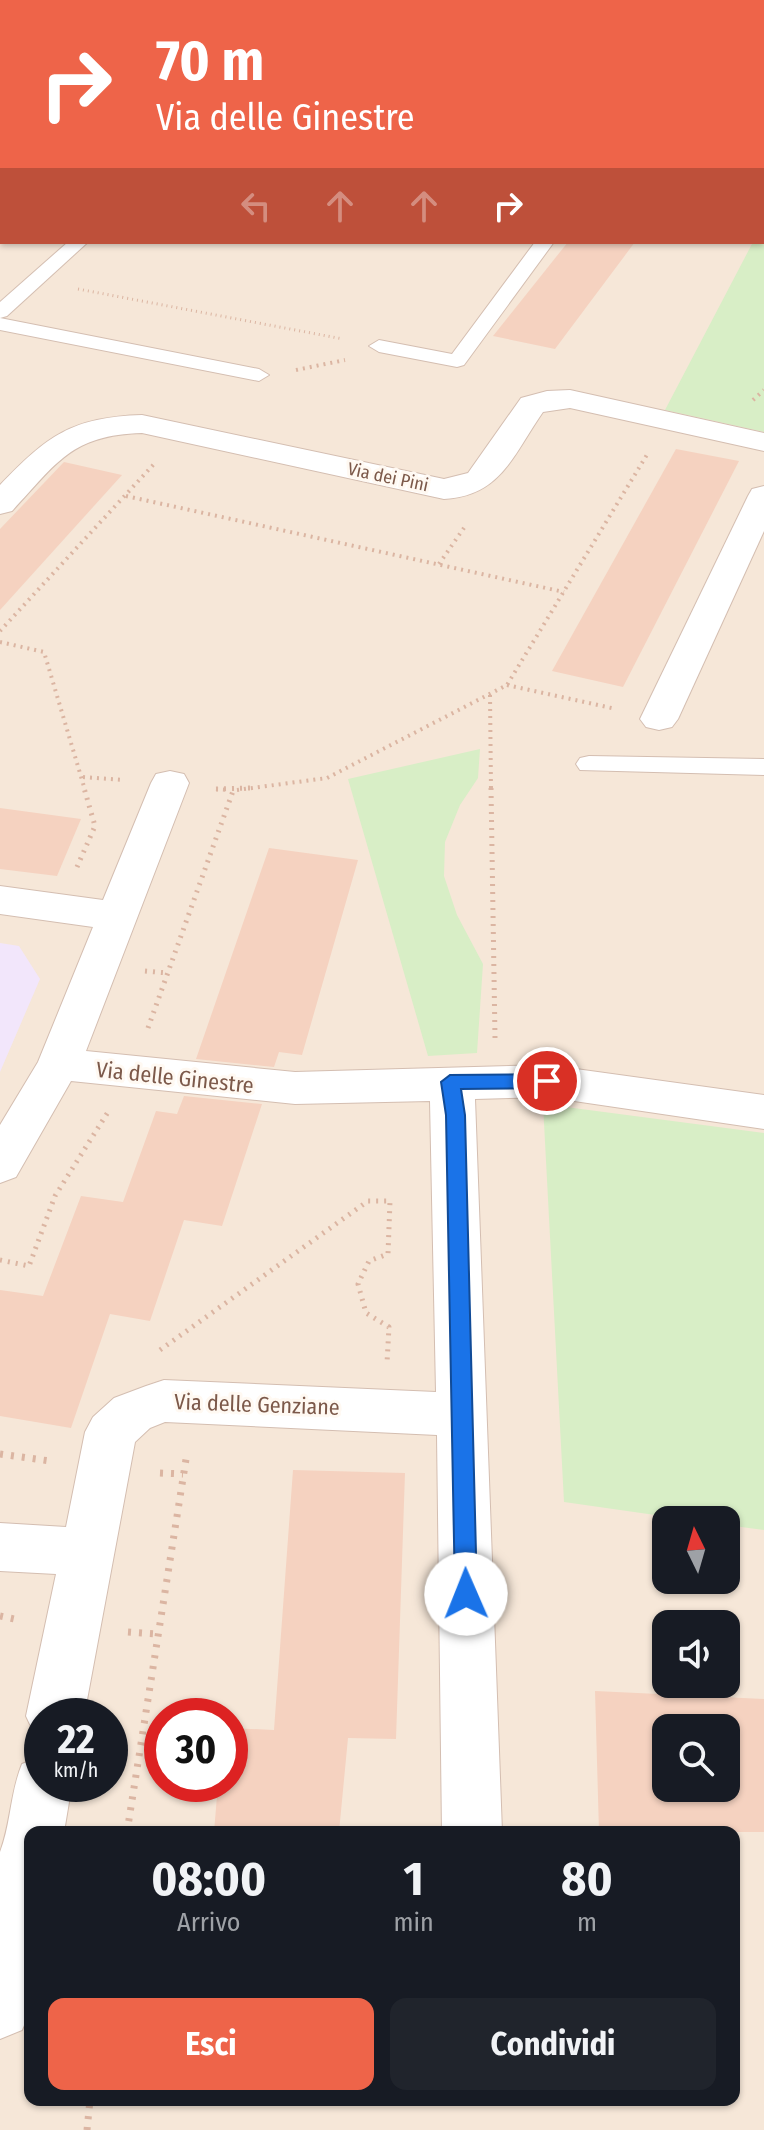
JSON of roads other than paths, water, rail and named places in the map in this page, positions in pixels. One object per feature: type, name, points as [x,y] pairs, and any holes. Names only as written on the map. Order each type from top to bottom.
[{"type":"street","name":"Via dei Pini","points":[[0,504],[66,437],[86,428],[113,423],[142,424],[444,489],[464,488],[479,480],[532,405],[547,400],[570,399],[764,442]]},
{"type":"street","points":[[659,719],[764,496]]},
{"type":"street","name":"Via delle Ginestre","points":[[170,783],[59,1064],[132,1074],[295,1088],[547,1081],[764,1112]]},
{"type":"street","points":[[0,900],[118,916]]},
{"type":"street","points":[[0,1165],[59,1064]]},
{"type":"street","points":[[472,1082],[455,1115],[472,1826]]},
{"type":"street","name":"Via delle Genziane","points":[[59,1698],[111,1432],[132,1413],[164,1401],[462,1415]]},
{"type":"street","points":[[0,1547],[87,1552]]},
{"type":"street","points":[[35,1826],[40,1802]]},
{"type":"street","points":[[0,2008],[24,1882]]},
{"type":"lane","points":[[3,306],[77,244]]},
{"type":"lane","points":[[379,346],[457,361],[544,244]]},
{"type":"lane","points":[[0,324],[259,375]]},
{"type":"lane","points":[[589,764],[764,767]]}]
